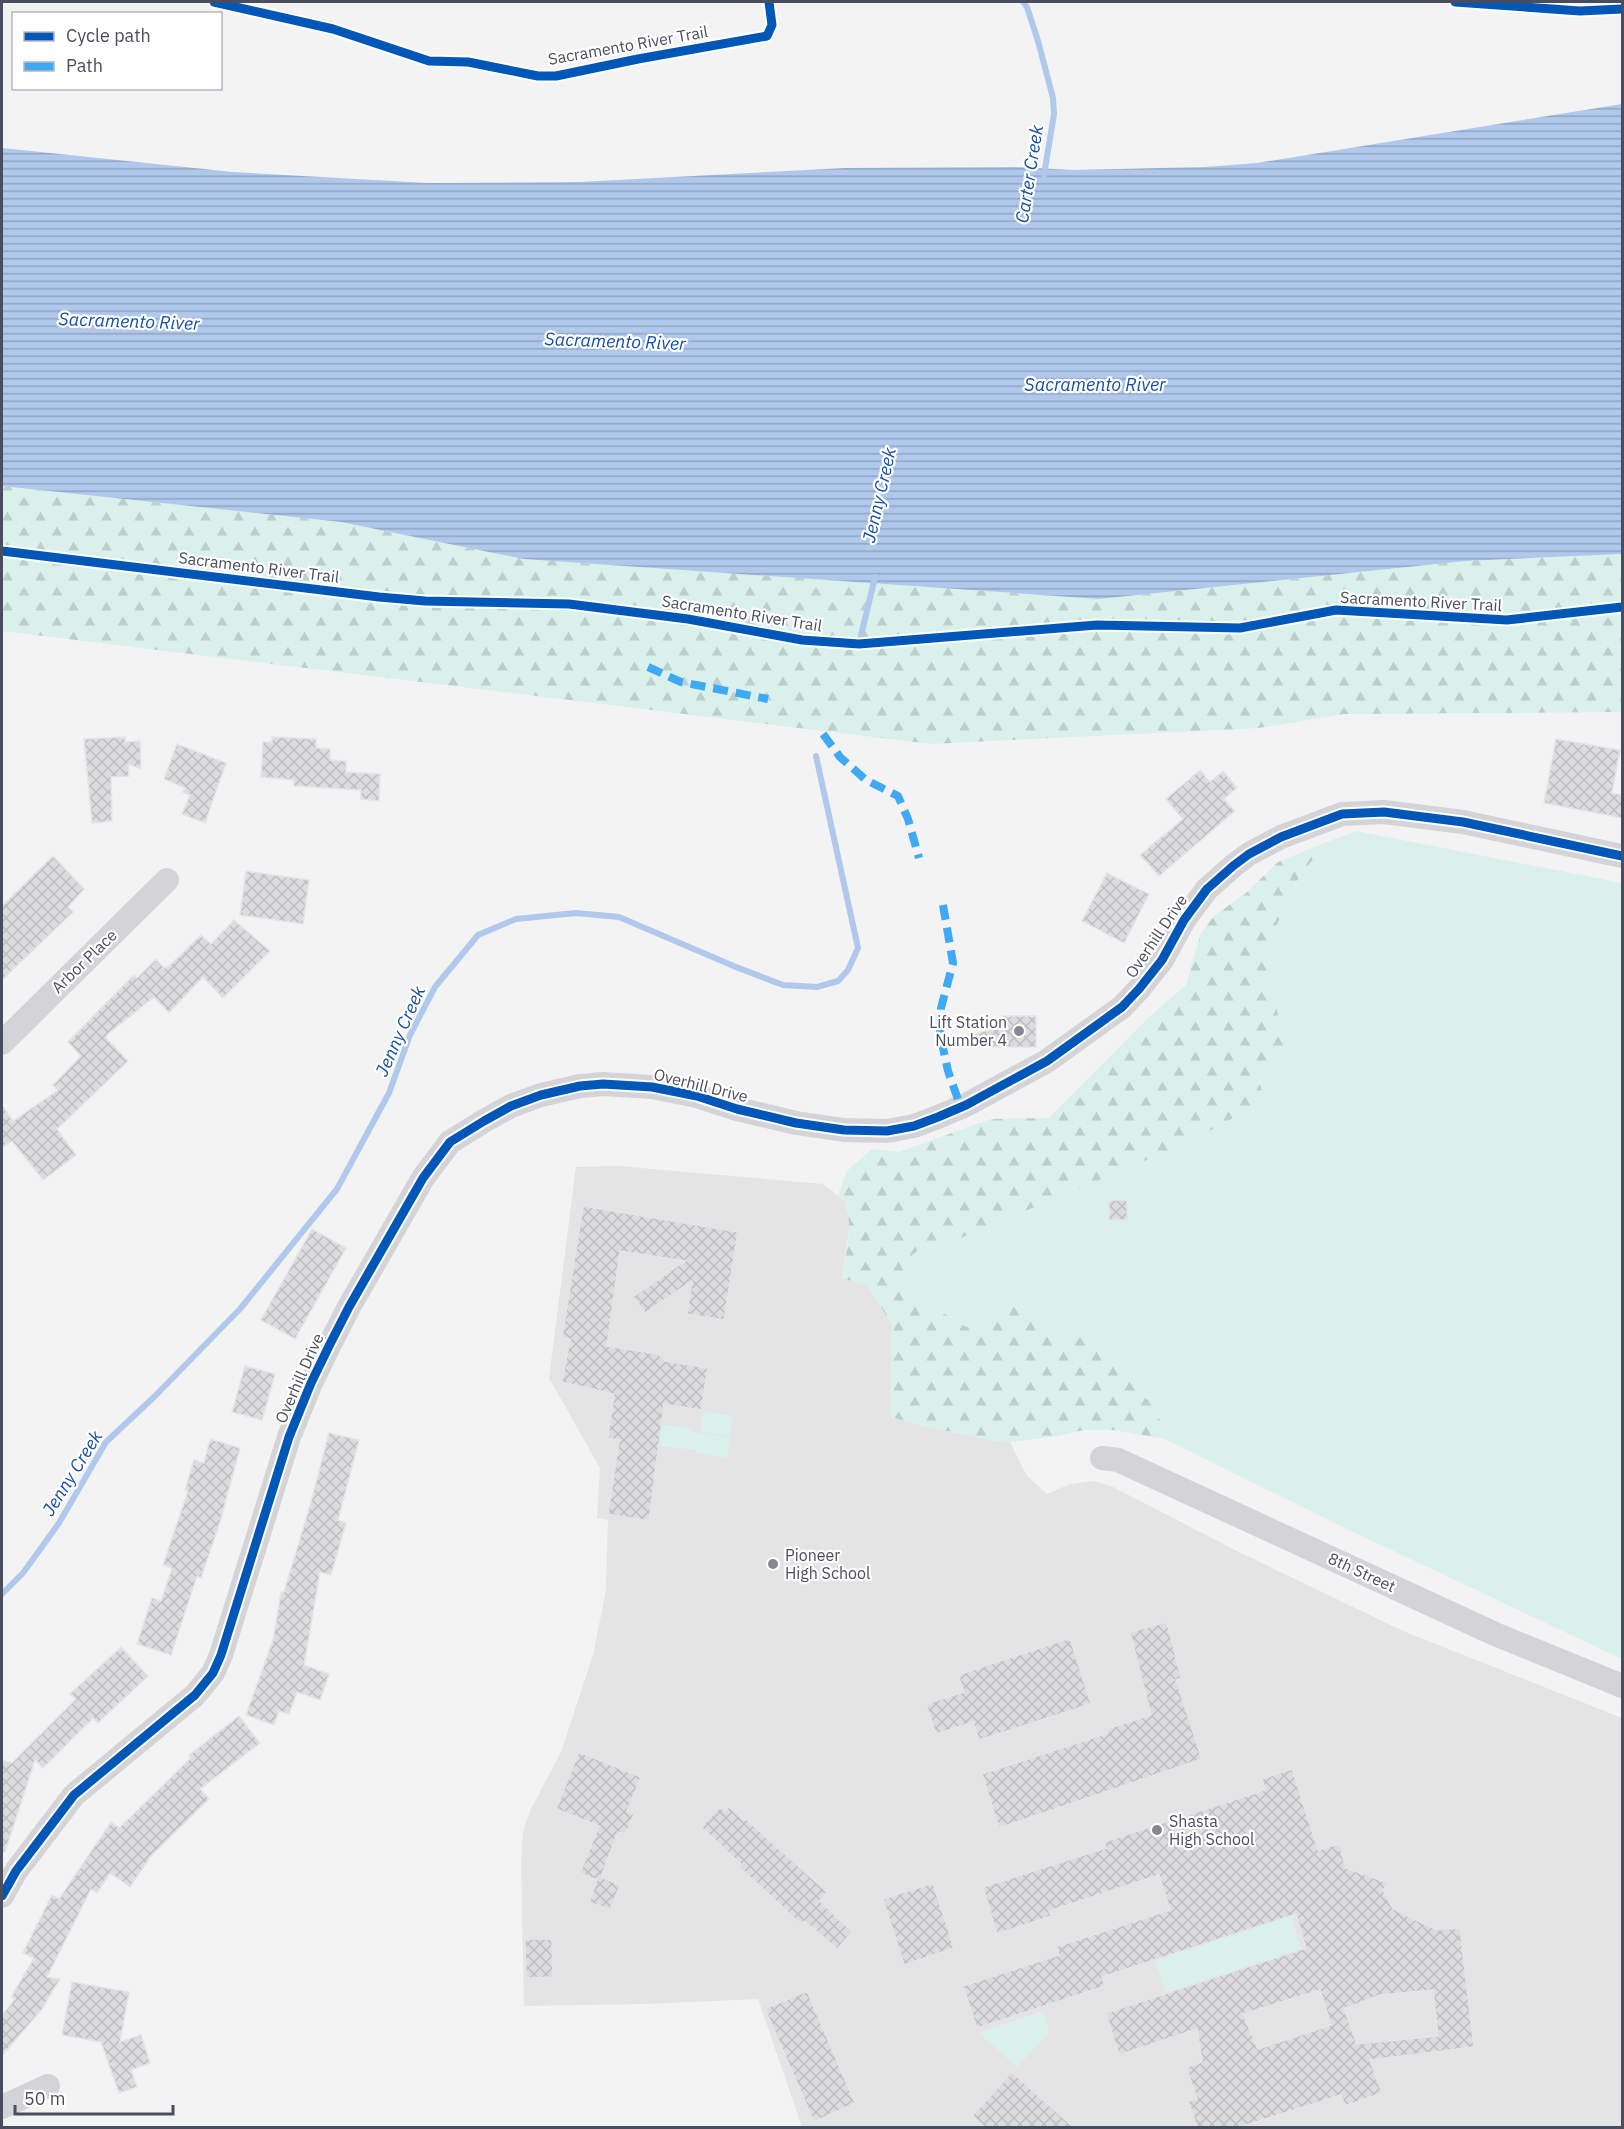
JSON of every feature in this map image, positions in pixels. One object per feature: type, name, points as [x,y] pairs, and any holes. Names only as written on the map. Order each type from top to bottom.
[{"type":"street","name":"Overhill Drive","points":[[2,1896],[9,1867],[74,1796],[183,1706],[213,1673],[221,1655],[290,1437],[316,1374],[349,1307],[423,1178],[450,1142],[511,1106],[541,1095],[580,1086],[603,1084],[652,1087],[697,1096],[737,1109],[796,1123],[844,1130],[887,1131],[914,1126],[966,1105],[1047,1061],[1122,1007],[1162,960],[1184,920],[1207,890],[1233,866],[1249,854],[1281,837],[1342,814],[1384,812],[1423,816],[1506,830],[1623,856]]},
{"type":"street","name":"Arbor Place","points":[[2,1042],[167,880]]},
{"type":"street","name":"8th Street","points":[[1102,1458],[1118,1460],[1496,1634],[1623,1686]]},
{"type":"street","points":[[2,2108],[48,2086]]},
{"type":"shaded area","name":"Shasta High School","points":[[618,1166],[823,1184],[844,1200],[850,1222],[842,1277],[868,1286],[892,1325],[891,1417],[928,1427],[1010,1442],[1027,1476],[1047,1494],[1070,1484],[1095,1481],[1113,1487],[1237,1551],[1403,1631],[1622,1718],[1622,2127],[802,2127],[758,1999],[524,2006],[521,1861],[523,1832],[530,1811],[561,1752],[593,1655],[606,1590],[608,1520],[597,1518],[600,1468],[549,1378],[576,1167]]},
{"type":"green space","points":[[2,486],[341,522],[524,559],[1099,599],[1465,561],[1622,554],[1622,712],[1344,714],[1259,728],[931,744],[2,631]]},
{"type":"green space","points":[[1356,831],[1622,883],[1622,1659],[1347,1529],[1165,1439],[1155,1404],[1140,1396],[1128,1371],[1088,1339],[1048,1327],[1007,1303],[966,1327],[916,1296],[901,1266],[924,1244],[956,1240],[1187,1143],[1265,1101],[1258,1077],[1281,1035],[1267,946],[1299,877],[1327,842]]},
{"type":"green space","points":[[1327,842],[1299,877],[1267,946],[1281,1035],[1289,1044],[1258,1077],[1265,1101],[1187,1143],[956,1240],[924,1244],[901,1266],[916,1296],[966,1327],[1007,1303],[1048,1327],[1088,1339],[1128,1371],[1140,1395],[1155,1404],[1165,1439],[1113,1430],[1084,1430],[1010,1442],[928,1427],[891,1417],[892,1325],[868,1286],[842,1278],[849,1222],[844,1202],[838,1195],[847,1171],[872,1149],[899,1152],[991,1119],[1049,1118],[1147,1019],[1186,985],[1201,933],[1215,915],[1245,894],[1278,862]]},
{"type":"green space","points":[[703,1412],[733,1416],[730,1436],[700,1432]]},
{"type":"green space","points":[[661,1424],[689,1428],[692,1432],[730,1437],[727,1456],[724,1458],[696,1453],[696,1450],[658,1446]]},
{"type":"green space","points":[[1295,1914],[1296,1917],[1292,1919],[1302,1952],[1166,1993],[1155,1960]]},
{"type":"green space","points":[[1043,2011],[1049,2032],[1017,2067],[979,2033]]},
{"type":"water","name":"Sacramento River","points":[[1622,104],[1622,554],[1465,561],[1099,599],[524,559],[341,522],[2,486],[2,148],[233,172],[428,183],[579,182],[845,168],[1016,167],[1073,170],[1204,167],[1257,163]]},
{"type":"building","points":[[125,737],[125,742],[140,741],[141,769],[128,764],[129,776],[111,777],[112,821],[92,823],[84,739]]},
{"type":"building","points":[[272,737],[316,739],[316,748],[330,749],[330,760],[346,761],[346,772],[380,774],[379,801],[361,799],[361,790],[294,786],[294,780],[261,777],[263,742],[272,742]]},
{"type":"building","points":[[1556,739],[1620,750],[1612,793],[1623,795],[1623,818],[1544,803]]},
{"type":"building","points":[[177,744],[226,763],[205,823],[182,814],[190,795],[183,792],[185,788],[164,779]]},
{"type":"building","points":[[1200,770],[1210,782],[1223,771],[1237,788],[1224,799],[1235,811],[1159,876],[1140,855],[1183,819],[1166,799]]},
{"type":"building","points":[[53,856],[84,889],[68,907],[73,912],[2,980],[2,906]]},
{"type":"building","points":[[246,871],[309,880],[303,924],[240,915]]},
{"type":"building","points":[[1107,873],[1149,894],[1124,943],[1082,921]]},
{"type":"building","points":[[234,920],[270,951],[223,998],[203,977],[169,1013],[154,997],[108,1034],[106,1038],[128,1061],[57,1129],[76,1155],[43,1180],[12,1141],[2,1147],[2,1105],[13,1121],[58,1090],[53,1085],[81,1056],[68,1042],[134,975],[137,978],[156,959],[164,968],[169,966],[201,935],[211,944]]},
{"type":"building","points":[[1002,1016],[1036,1016],[1036,1047],[947,1047],[946,1042],[1002,1026]]},
{"type":"building","points":[[1109,1200],[1127,1200],[1127,1220],[1109,1220]]},
{"type":"building","points":[[583,1206],[738,1232],[724,1320],[687,1314],[692,1281],[645,1313],[633,1297],[685,1261],[620,1251],[607,1346],[658,1354],[665,1361],[708,1368],[701,1410],[664,1404],[649,1521],[608,1514],[619,1440],[608,1438],[614,1394],[562,1382],[570,1339],[562,1338]]},
{"type":"building","points":[[312,1229],[346,1248],[295,1339],[261,1320]]},
{"type":"building","points":[[245,1366],[275,1374],[262,1420],[232,1412]]},
{"type":"building","points":[[329,1433],[359,1440],[338,1520],[346,1523],[331,1575],[320,1572],[304,1665],[329,1674],[320,1700],[297,1692],[289,1714],[279,1711],[274,1725],[246,1715],[273,1640],[281,1592],[284,1592]]},
{"type":"building","points":[[210,1439],[240,1448],[220,1522],[201,1578],[197,1576],[171,1655],[137,1644],[152,1598],[161,1601],[172,1568],[163,1565],[188,1491],[185,1490],[194,1460],[204,1463]]},
{"type":"building","points":[[1167,1622],[1181,1678],[1176,1680],[1202,1759],[999,1828],[982,1774],[1108,1733],[1107,1729],[1151,1715],[1130,1632]]},
{"type":"building","points":[[1070,1638],[1091,1704],[979,1740],[973,1722],[936,1734],[926,1704],[964,1692],[958,1675]]},
{"type":"building","points":[[121,1647],[148,1676],[98,1723],[93,1718],[43,1768],[35,1760],[5,1852],[2,1852],[2,1760],[12,1763],[76,1699],[70,1694]]},
{"type":"building","points":[[239,1716],[260,1743],[200,1789],[209,1799],[151,1856],[130,1887],[110,1873],[97,1893],[91,1889],[47,1977],[60,1979],[42,2009],[2,2056],[2,2015],[15,1999],[11,1997],[34,1958],[23,1953],[52,1895],[59,1899],[111,1822],[119,1828],[191,1758],[189,1755]]},
{"type":"building","points":[[579,1752],[641,1777],[627,1811],[634,1814],[626,1834],[618,1832],[601,1877],[620,1885],[610,1910],[589,1902],[597,1880],[580,1873],[599,1826],[556,1809]]},
{"type":"building","points":[[1292,1769],[1318,1850],[1339,1844],[1346,1868],[1388,1883],[1383,1890],[1393,1909],[1437,1930],[1460,1928],[1474,2047],[1370,2060],[1382,2093],[1345,2106],[1341,2095],[1240,2127],[1197,2127],[1188,2101],[1197,2099],[1186,2067],[1202,2062],[1197,2029],[1119,2055],[1106,2013],[1306,1948],[1296,1914],[1102,1977],[1105,1986],[977,2028],[963,1986],[1059,1955],[1056,1947],[1170,1910],[1159,1875],[1049,1911],[1051,1916],[997,1934],[983,1887],[1106,1848],[1104,1842],[1265,1790],[1262,1779]],"holes":[[[1320,1990],[1331,2025],[1258,2049],[1243,2014]],[[1433,1990],[1438,2036],[1357,2044],[1344,2009],[1380,1995]]]},
{"type":"building","points":[[720,1807],[725,1811],[729,1807],[744,1820],[746,1819],[827,1892],[820,1901],[852,1932],[837,1949],[805,1921],[800,1923],[739,1867],[741,1864],[701,1827]]},
{"type":"building","points":[[933,1883],[954,1948],[904,1965],[883,1899]]},
{"type":"building","points":[[525,1939],[552,1939],[553,1977],[526,1978]]},
{"type":"building","points":[[72,1982],[129,1992],[120,2042],[141,2035],[150,2063],[131,2070],[137,2087],[119,2093],[101,2042],[62,2035]]},
{"type":"building","points":[[807,1991],[855,2103],[814,2122],[765,2009]]},
{"type":"building","points":[[1012,2072],[1073,2127],[985,2127],[972,2116]]},
{"type":"waterway","name":"Carter Creek","points":[[1023,2],[1027,7],[1038,41],[1053,98],[1054,114],[1044,175]]},
{"type":"waterway","name":"Jenny Creek","points":[[859,644],[875,577]]},
{"type":"waterway","name":"Jenny Creek","points":[[2,1594],[23,1573],[59,1523],[106,1442],[154,1397],[240,1309],[337,1189],[389,1093],[410,1035],[435,987],[478,935],[516,919],[576,913],[619,917],[783,985],[817,987],[838,981],[848,970],[858,948],[816,756]]},
{"type":"marked path","points":[[648,667],[681,682],[768,699]]},
{"type":"marked path","points":[[823,734],[840,757],[866,780],[898,796],[908,819],[919,858]]},
{"type":"marked path","points":[[943,905],[953,963],[941,1008],[940,1034],[948,1071],[961,1108]]},
{"type":"cycle path","name":"Sacramento River Trail","points":[[214,2],[333,29],[429,61],[468,62],[538,76],[556,76],[767,36],[772,25],[769,2]]},
{"type":"cycle path","points":[[1455,2],[1580,11],[1622,9]]},
{"type":"cycle path","name":"Sacramento River Trail","points":[[2,551],[379,597],[425,601],[569,604],[688,619],[802,640],[859,644],[1097,625],[1240,628],[1336,610],[1507,620],[1622,607]]},
{"type":"cycle path","points":[[2,1896],[16,1871],[74,1795],[195,1695],[213,1673],[221,1655],[289,1437],[311,1383],[349,1307],[423,1178],[450,1142],[511,1106],[541,1095],[580,1086],[603,1084],[652,1087],[697,1096],[737,1109],[796,1123],[844,1130],[887,1131],[914,1126],[966,1105],[1047,1061],[1122,1007],[1162,960],[1184,920],[1207,889],[1233,866],[1249,854],[1281,837],[1342,814],[1384,812],[1463,822],[1622,856]]},
{"type":"place","name":"Lift Station Number 4","points":[[1019,1031]]},
{"type":"place","name":"Pioneer High School","points":[[773,1564]]},
{"type":"place","name":"Shasta High School","points":[[1157,1830]]}]
